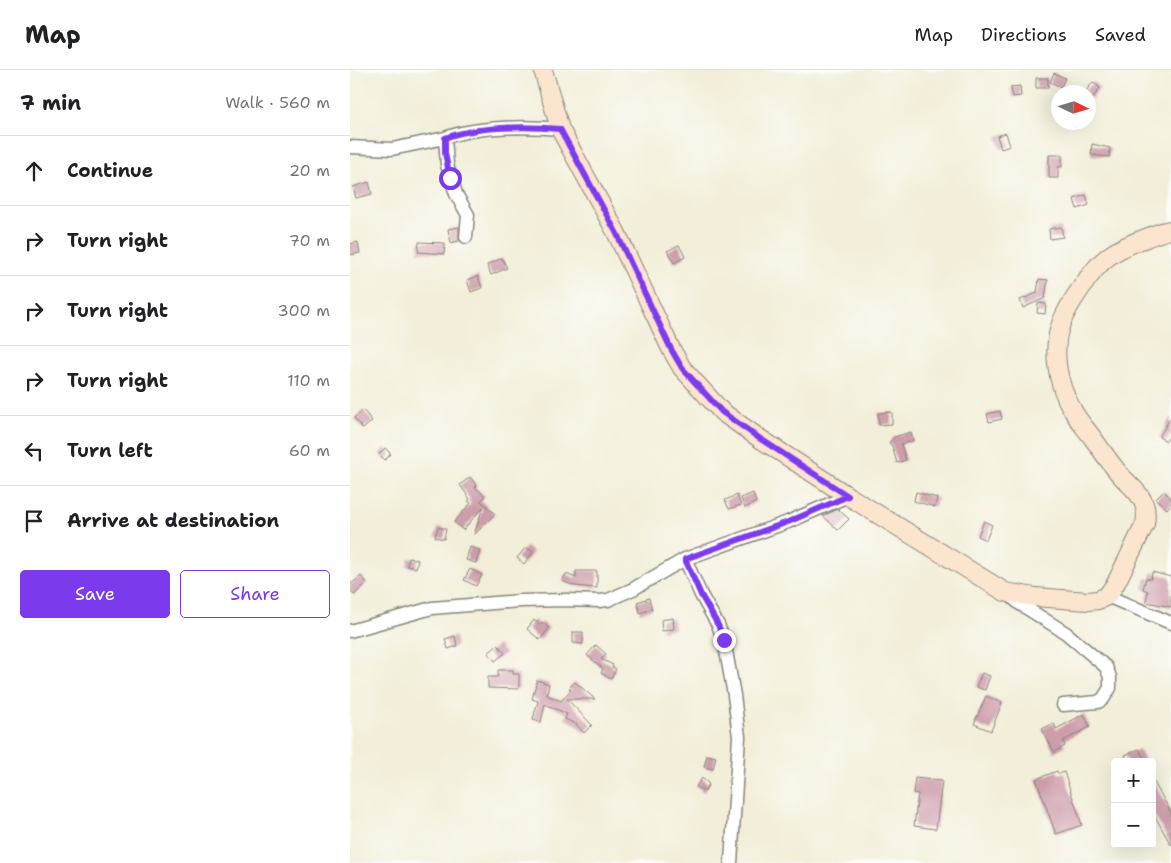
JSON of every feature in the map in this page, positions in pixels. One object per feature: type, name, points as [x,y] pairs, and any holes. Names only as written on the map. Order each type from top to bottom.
[{"type":"street","points":[[543,70],[560,129],[616,232],[671,349],[682,368],[722,412],[848,496],[1005,592],[1020,604],[1066,633],[1106,668],[1110,677],[1110,688],[1103,698],[1098,702],[1063,705]]},
{"type":"street","points":[[350,147],[392,149],[482,130],[531,127],[560,129]]},
{"type":"street","points":[[445,138],[446,165],[456,194],[468,215],[466,237]]},
{"type":"street","points":[[1005,592],[1035,597],[1088,601],[1098,600],[1107,596],[1116,583],[1145,524],[1147,515],[1145,504],[1137,492],[1117,471],[1072,410],[1059,380],[1057,345],[1062,322],[1090,274],[1110,254],[1123,246],[1171,230]]},
{"type":"street","points":[[350,630],[432,608],[520,601],[608,600],[633,589],[685,559],[788,522],[848,496]]},
{"type":"street","points":[[685,559],[724,640],[734,695],[739,737],[731,863]]},
{"type":"street","points":[[1107,596],[1171,623]]},
{"type":"building","points":[[1054,73],[1065,78],[1062,85],[1050,82]]},
{"type":"building","points":[[1036,78],[1048,78],[1048,88],[1036,88]]},
{"type":"building","points":[[1093,82],[1100,88],[1096,94],[1096,85],[1091,85]]},
{"type":"building","points":[[1020,86],[1021,96],[1012,97],[1011,87]]},
{"type":"building","points":[[1006,133],[1010,146],[1001,149],[997,136]]},
{"type":"building","points":[[1092,144],[1110,148],[1109,157],[1091,155]]},
{"type":"building","points":[[1049,155],[1062,155],[1062,167],[1058,167],[1058,178],[1049,178]]},
{"type":"building","points":[[369,182],[372,194],[356,198],[353,187]]},
{"type":"building","points":[[1086,195],[1089,205],[1077,209],[1074,199]]},
{"type":"building","points":[[459,227],[459,241],[451,243],[448,229]]},
{"type":"building","points":[[1061,227],[1063,237],[1050,239],[1049,229]]},
{"type":"building","points":[[358,242],[360,253],[350,255],[350,244]]},
{"type":"building","points":[[419,242],[445,243],[444,254],[418,252]]},
{"type":"building","points":[[679,245],[685,257],[674,263],[667,251]]},
{"type":"building","points":[[502,258],[507,268],[491,275],[487,265]]},
{"type":"building","points":[[478,276],[482,288],[471,292],[467,280]]},
{"type":"building","points":[[1039,279],[1048,280],[1045,298],[1023,308],[1020,300],[1037,293]]},
{"type":"building","points":[[1038,303],[1046,304],[1045,314],[1037,313]]},
{"type":"building","points":[[363,410],[372,421],[363,429],[354,418]]},
{"type":"building","points":[[1000,411],[1002,419],[989,422],[987,414]]},
{"type":"building","points":[[892,412],[892,424],[879,425],[878,413]]},
{"type":"building","points":[[1171,417],[1171,434],[1166,441],[1159,437]]},
{"type":"building","points":[[911,432],[913,441],[901,444],[906,460],[897,463],[892,446],[889,443],[894,437]]},
{"type":"building","points":[[385,448],[391,454],[385,460],[379,454]]},
{"type":"building","points":[[470,477],[477,486],[475,487],[485,496],[481,501],[495,514],[474,535],[483,507],[463,530],[454,522],[471,503],[468,501],[470,499],[460,485]]},
{"type":"building","points":[[1164,491],[1171,498],[1171,504],[1167,509],[1156,499]]},
{"type":"building","points":[[916,492],[937,498],[935,507],[914,501]]},
{"type":"building","points":[[753,493],[756,502],[745,508],[741,498]]},
{"type":"building","points":[[737,495],[741,505],[729,509],[725,500]]},
{"type":"building","points":[[838,509],[849,519],[838,530],[823,516]]},
{"type":"building","points":[[984,521],[992,525],[986,540],[978,536]]},
{"type":"building","points":[[438,527],[446,529],[444,539],[435,537]]},
{"type":"building","points":[[470,547],[480,550],[476,563],[466,560]]},
{"type":"building","points":[[526,547],[533,552],[524,564],[517,558]]},
{"type":"building","points":[[409,558],[418,560],[416,568],[407,566]]},
{"type":"building","points":[[470,569],[482,575],[476,586],[464,580]]},
{"type":"building","points":[[576,571],[597,571],[597,588],[575,586],[562,581],[566,574],[576,578]]},
{"type":"building","points":[[1152,572],[1171,577],[1171,607],[1146,602],[1148,591],[1143,589],[1146,578],[1151,579]]},
{"type":"building","points":[[361,576],[367,583],[354,595],[350,590],[350,585]]},
{"type":"building","points":[[649,598],[652,609],[640,613],[637,602]]},
{"type":"building","points":[[673,618],[674,629],[662,631],[661,620]]},
{"type":"building","points":[[534,620],[540,625],[542,622],[549,628],[540,640],[527,629]]},
{"type":"building","points":[[573,632],[583,632],[583,644],[573,643]]},
{"type":"building","points":[[455,636],[457,646],[448,649],[445,639]]},
{"type":"building","points":[[498,645],[505,653],[495,661],[488,653]]},
{"type":"building","points":[[596,645],[606,654],[601,659],[613,665],[612,667],[616,669],[611,679],[601,673],[603,669],[587,655]]},
{"type":"building","points":[[498,670],[513,670],[513,674],[519,674],[519,689],[488,688],[488,677],[498,677]]},
{"type":"building","points":[[982,673],[990,676],[985,690],[976,687]]},
{"type":"building","points":[[537,680],[549,684],[547,695],[561,701],[571,690],[569,688],[575,682],[595,699],[567,699],[592,725],[584,733],[576,724],[565,719],[567,714],[545,704],[541,722],[533,719],[538,701],[532,699]]},
{"type":"building","points":[[986,696],[1002,703],[991,731],[974,724]]},
{"type":"building","points":[[1084,714],[1090,727],[1063,741],[1065,746],[1054,752],[1042,729],[1054,723],[1056,729]]},
{"type":"building","points":[[1139,749],[1144,758],[1126,758],[1125,755]]},
{"type":"building","points":[[707,755],[716,757],[713,769],[704,767]]},
{"type":"building","points":[[1057,771],[1059,774],[1064,772],[1082,825],[1056,834],[1036,779]]},
{"type":"building","points":[[702,778],[709,784],[704,792],[696,786]]},
{"type":"building","points":[[915,778],[942,781],[936,829],[914,826],[918,794],[913,793]]},
{"type":"building","points":[[1156,786],[1171,812],[1171,845],[1156,818]]},
{"type":"route","points":[[450,178],[446,165],[445,138],[482,130],[531,127],[560,129],[616,232],[671,349],[682,368],[722,412],[848,496],[788,522],[685,559],[724,640]]}]
